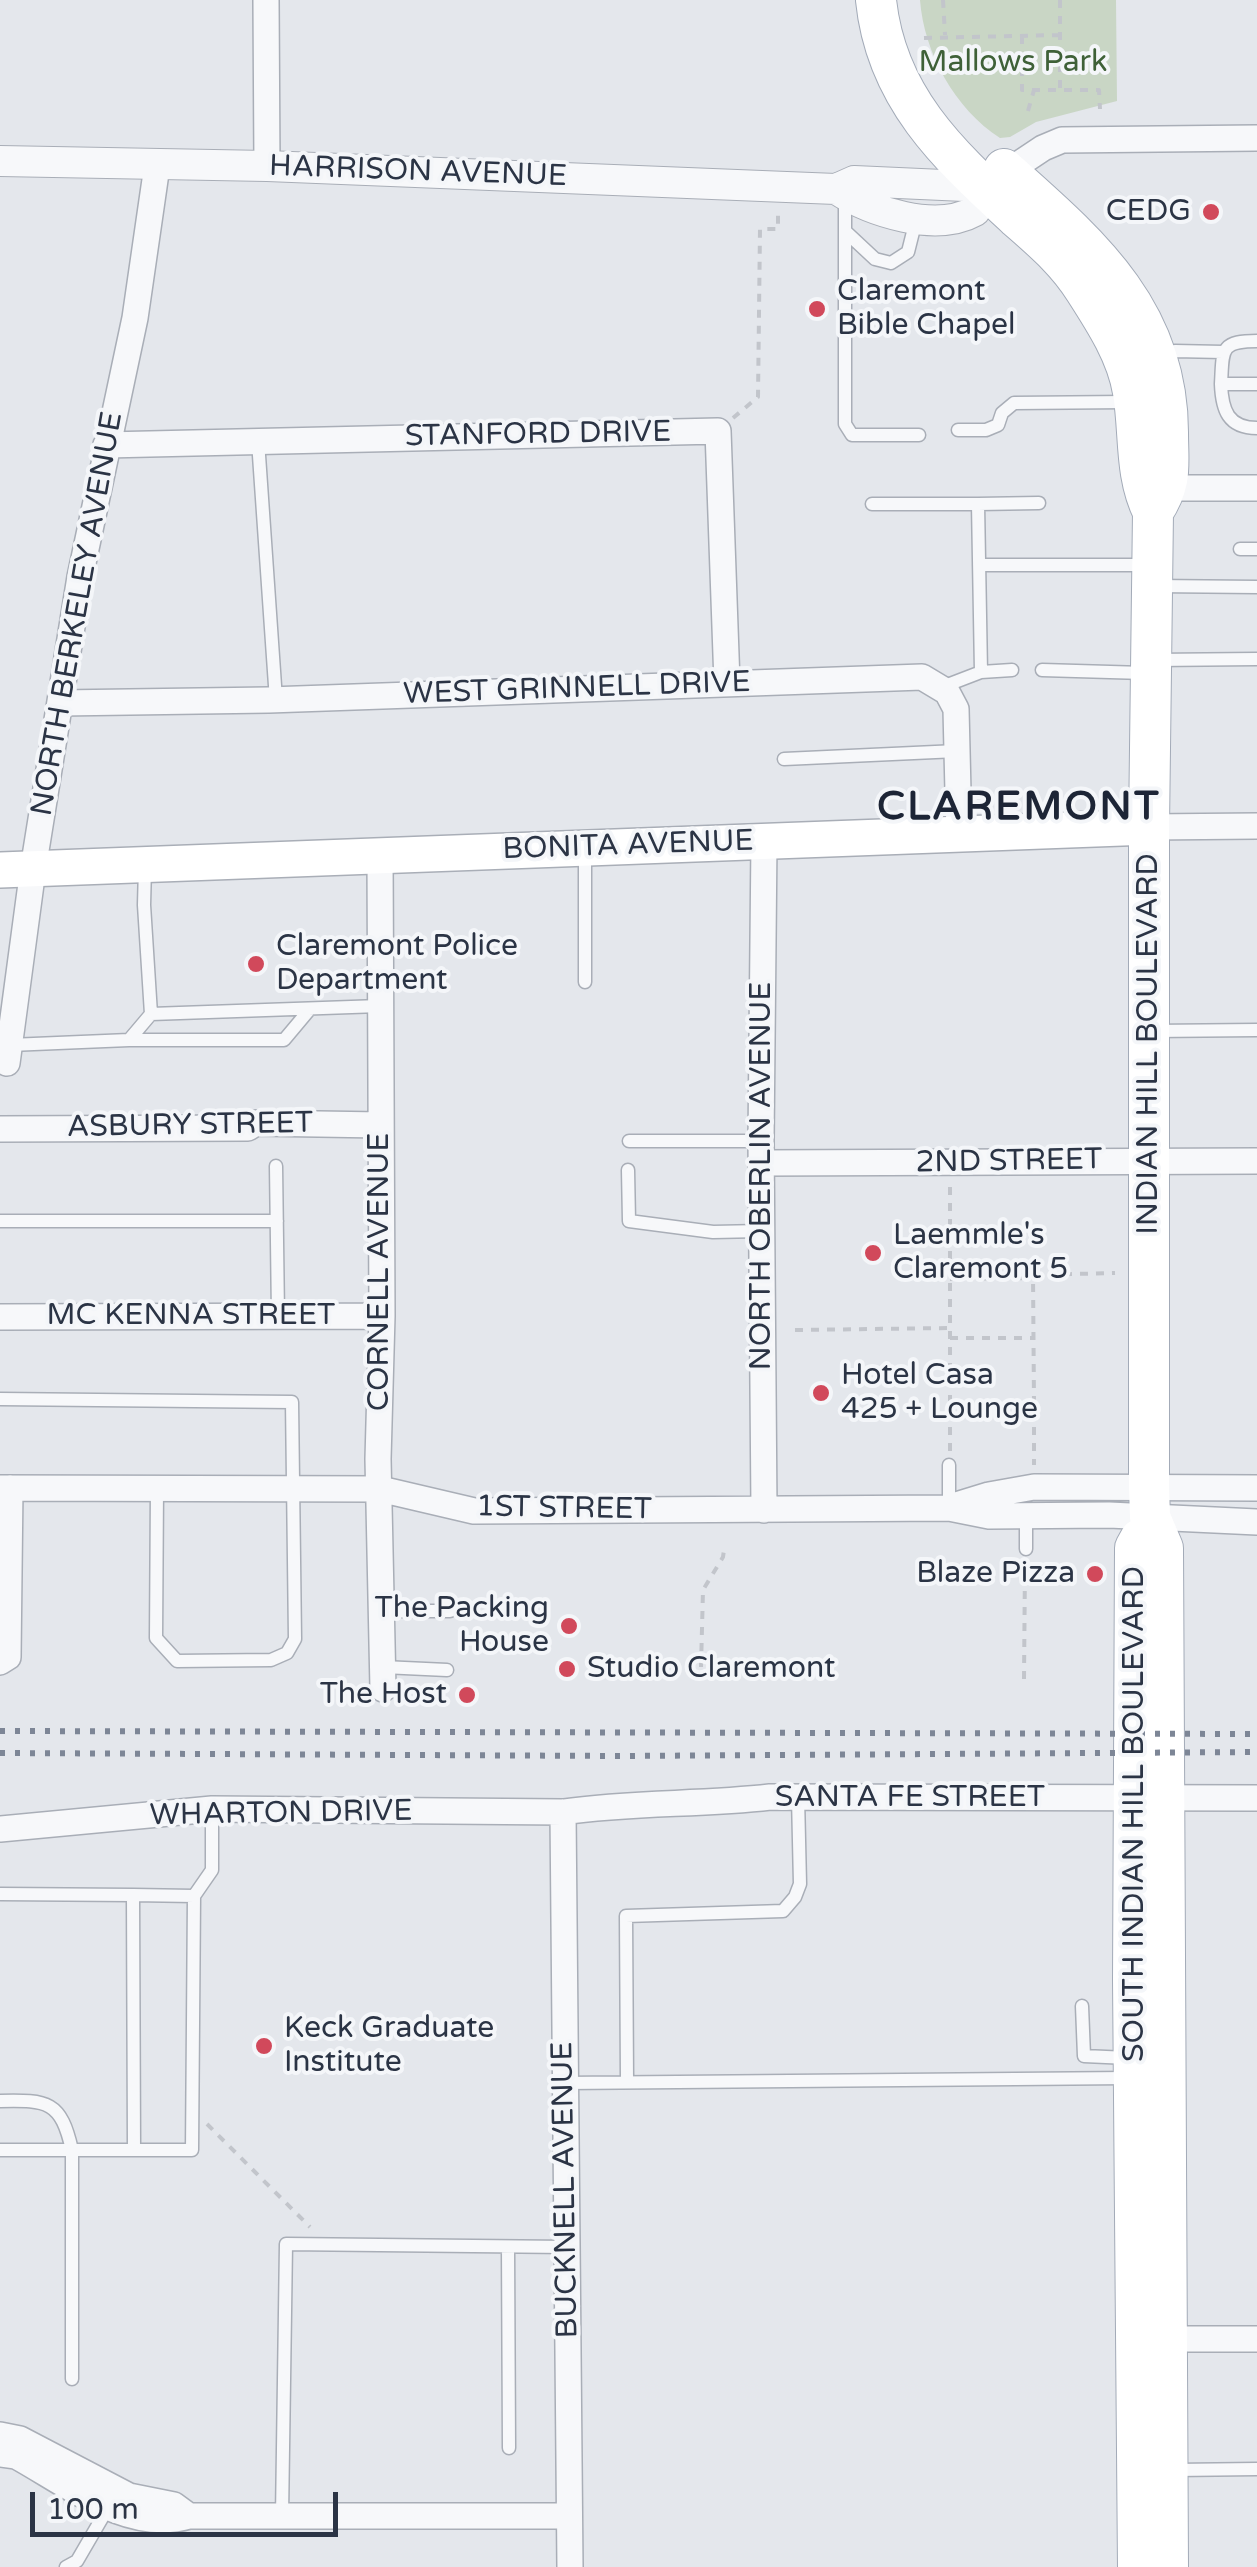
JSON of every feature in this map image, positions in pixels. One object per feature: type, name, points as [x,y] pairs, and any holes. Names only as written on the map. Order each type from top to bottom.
[{"type":"main road","name":"INDIAN HILL BOULEVARD","points":[[876,0],[886,55],[914,108],[946,152],[997,179],[1070,227],[1130,298],[1142,349],[1164,387],[1168,419],[1154,496],[1152,576],[1149,1502]]},
{"type":"main road","name":"INDIAN HILL BOULEVARD","points":[[898,0],[925,82],[981,149],[997,179]]},
{"type":"main road","name":"INDIAN HILL BOULEVARD","points":[[1142,349],[1128,368],[1154,496]]},
{"type":"main road","name":"BONITA AVENUE","points":[[16,870],[1149,827]]},
{"type":"main road","name":"SOUTH INDIAN HILL BOULEVARD","points":[[1149,1502],[1163,1548],[1136,2068],[1152,2339],[1168,2470],[1168,2567]]},
{"type":"main road","name":"SOUTH INDIAN HILL BOULEVARD","points":[[1138,2567],[1152,2339],[1148,1797]]},
{"type":"street","points":[[266,0],[267,166]]},
{"type":"street","name":"HARRISON AVENUE","points":[[0,161],[267,166],[779,187],[840,192],[916,220],[935,223],[975,211],[997,179],[1062,140],[1257,138]]},
{"type":"street","name":"NORTH BERKELEY AVENUE","points":[[9,1054],[16,870],[60,703],[67,577],[106,445],[135,318],[156,166]]},
{"type":"street","name":"HARRISON AVENUE","points":[[840,192],[854,181],[997,179]]},
{"type":"street","points":[[718,431],[727,683]]},
{"type":"street","name":"STANFORD DRIVE","points":[[106,445],[718,431]]},
{"type":"street","points":[[1154,496],[1257,488]]},
{"type":"street","name":"WEST GRINNELL DRIVE","points":[[60,703],[276,700],[922,678],[940,688]]},
{"type":"street","points":[[940,688],[956,709],[959,834]]},
{"type":"street","name":"BONITA AVENUE","points":[[1149,827],[1257,826]]},
{"type":"street","name":"NORTH OBERLIN AVENUE","points":[[764,841],[764,1510]]},
{"type":"street","name":"CORNELL AVENUE","points":[[380,856],[383,1678]]},
{"type":"street","name":"ASBURY STREET","points":[[0,1129],[381,1125]]},
{"type":"street","name":"2ND STREET","points":[[761,1152],[1257,1161]]},
{"type":"street","name":"MC KENNA STREET","points":[[0,1317],[382,1316]]},
{"type":"street","name":"1ST STREET","points":[[949,1508],[989,1494],[1034,1487],[1149,1502],[1257,1522]]},
{"type":"street","points":[[0,1662],[8,1657],[5,1488]]},
{"type":"street","name":"1ST STREET","points":[[5,1488],[380,1489],[474,1511],[949,1508],[989,1516],[1026,1516],[1257,1488]]},
{"type":"street","name":"SANTA FE STREET","points":[[563,1812],[608,1805],[798,1798],[1257,1798]]},
{"type":"street","name":"WHARTON DRIVE","points":[[0,1829],[212,1809],[563,1812]]},
{"type":"street","name":"BUCKNELL AVENUE","points":[[563,1812],[570,2567]]},
{"type":"street","points":[[1152,2339],[1257,2339]]},
{"type":"street","points":[[0,2435],[20,2438],[113,2498]]},
{"type":"street","points":[[0,2454],[16,2456],[113,2498],[129,2496],[174,2505],[189,2516],[570,2516]]},
{"type":"lane","points":[[840,192],[845,231],[845,424],[852,436],[919,435]]},
{"type":"lane","points":[[845,231],[875,259],[891,264],[908,252],[916,220]]},
{"type":"lane","points":[[1257,341],[1228,345],[1223,352],[1221,384],[1222,408],[1230,421],[1242,428],[1257,428]]},
{"type":"lane","points":[[1142,349],[1223,352]]},
{"type":"lane","points":[[1221,384],[1257,384]]},
{"type":"lane","points":[[958,430],[986,430],[998,425],[1002,413],[1014,403],[1134,402]]},
{"type":"lane","points":[[258,441],[276,700]]},
{"type":"lane","points":[[872,504],[1040,504]]},
{"type":"lane","points":[[978,504],[981,672]]},
{"type":"lane","points":[[1240,549],[1257,549]]},
{"type":"lane","points":[[980,565],[1257,586]]},
{"type":"lane","points":[[1042,670],[1257,660]]},
{"type":"lane","points":[[940,688],[981,672],[1012,670]]},
{"type":"lane","points":[[784,759],[957,751]]},
{"type":"lane","points":[[584,848],[584,982]]},
{"type":"lane","points":[[129,1040],[151,1014],[145,865]]},
{"type":"lane","points":[[151,1014],[380,1006]]},
{"type":"lane","points":[[9,1054],[129,1040],[284,1040],[310,1008]]},
{"type":"lane","points":[[1150,1031],[1257,1030]]},
{"type":"lane","points":[[628,1141],[761,1152]]},
{"type":"lane","points":[[276,1166],[278,1316]]},
{"type":"lane","points":[[628,1170],[629,1221],[713,1232],[761,1232]]},
{"type":"lane","points":[[0,1222],[277,1221]]},
{"type":"lane","points":[[0,1398],[292,1402],[295,1639],[286,1653],[271,1660],[176,1661],[156,1638],[157,1488]]},
{"type":"lane","points":[[949,1465],[949,1508]]},
{"type":"lane","points":[[1026,1516],[1026,1549]]},
{"type":"lane","points":[[383,1611],[450,1611]]},
{"type":"lane","points":[[383,1678],[447,1670]]},
{"type":"lane","points":[[627,2082],[626,1916],[783,1911],[800,1884],[798,1798]]},
{"type":"lane","points":[[0,2150],[192,2150],[194,1896],[212,1870],[212,1809]]},
{"type":"lane","points":[[0,1894],[194,1896]]},
{"type":"lane","points":[[133,1895],[134,2150]]},
{"type":"lane","points":[[1082,2006],[1084,2056],[1136,2068]]},
{"type":"lane","points":[[566,2083],[1136,2068]]},
{"type":"lane","points":[[0,2100],[44,2104],[56,2110],[63,2117],[72,2150],[72,2379]]},
{"type":"lane","points":[[282,2516],[286,2244],[567,2247]]},
{"type":"lane","points":[[508,2247],[509,2448]]},
{"type":"lane","points":[[1168,2470],[1257,2468]]},
{"type":"lane","points":[[66,2567],[77,2561],[113,2498]]},
{"type":"path","points":[[944,0],[945,38]]},
{"type":"path","points":[[1060,0],[1060,90]]},
{"type":"path","points":[[924,38],[1060,35]]},
{"type":"path","points":[[1022,36],[1022,90],[1100,90],[1100,109]]},
{"type":"path","points":[[1028,111],[1034,90]]},
{"type":"path","points":[[718,431],[758,397],[760,229],[778,229],[779,187]]},
{"type":"path","points":[[949,1465],[950,1186]]},
{"type":"path","points":[[950,1278],[1114,1274]]},
{"type":"path","points":[[1033,1278],[1034,1460]]},
{"type":"path","points":[[795,1330],[950,1328]]},
{"type":"path","points":[[950,1338],[1034,1338]]},
{"type":"path","points":[[1024,1679],[1026,1549]]},
{"type":"path","points":[[702,1666],[703,1590],[724,1550]]},
{"type":"path","points":[[193,2113],[246,2160],[328,2245]]},
{"type":"green space","name":"Mallows Park","points":[[920,0],[1116,0],[1117,101],[1036,122],[1010,137],[1000,138],[969,112],[945,78],[928,40]]},
{"type":"railway","points":[[0,1731],[1257,1734]]},
{"type":"railway","points":[[0,1753],[618,1756],[1257,1752]]},
{"type":"place","name":"CEDG","points":[[1211,212]]},
{"type":"place","name":"Claremont Bible Chapel","points":[[817,309]]},
{"type":"place","name":"Claremont Police Department","points":[[256,964]]},
{"type":"place","name":"Laemmle's Claremont 5","points":[[873,1253]]},
{"type":"place","name":"Hotel Casa 425 + Lounge","points":[[821,1393]]},
{"type":"place","name":"Blaze Pizza","points":[[1095,1574]]},
{"type":"place","name":"The Packing House","points":[[569,1626]]},
{"type":"place","name":"Studio Claremont","points":[[567,1669]]},
{"type":"place","name":"The Host","points":[[467,1695]]},
{"type":"place","name":"Keck Graduate Institute","points":[[264,2046]]},
{"type":"district","name":"CLAREMONT","points":[[1019,808]]}]
